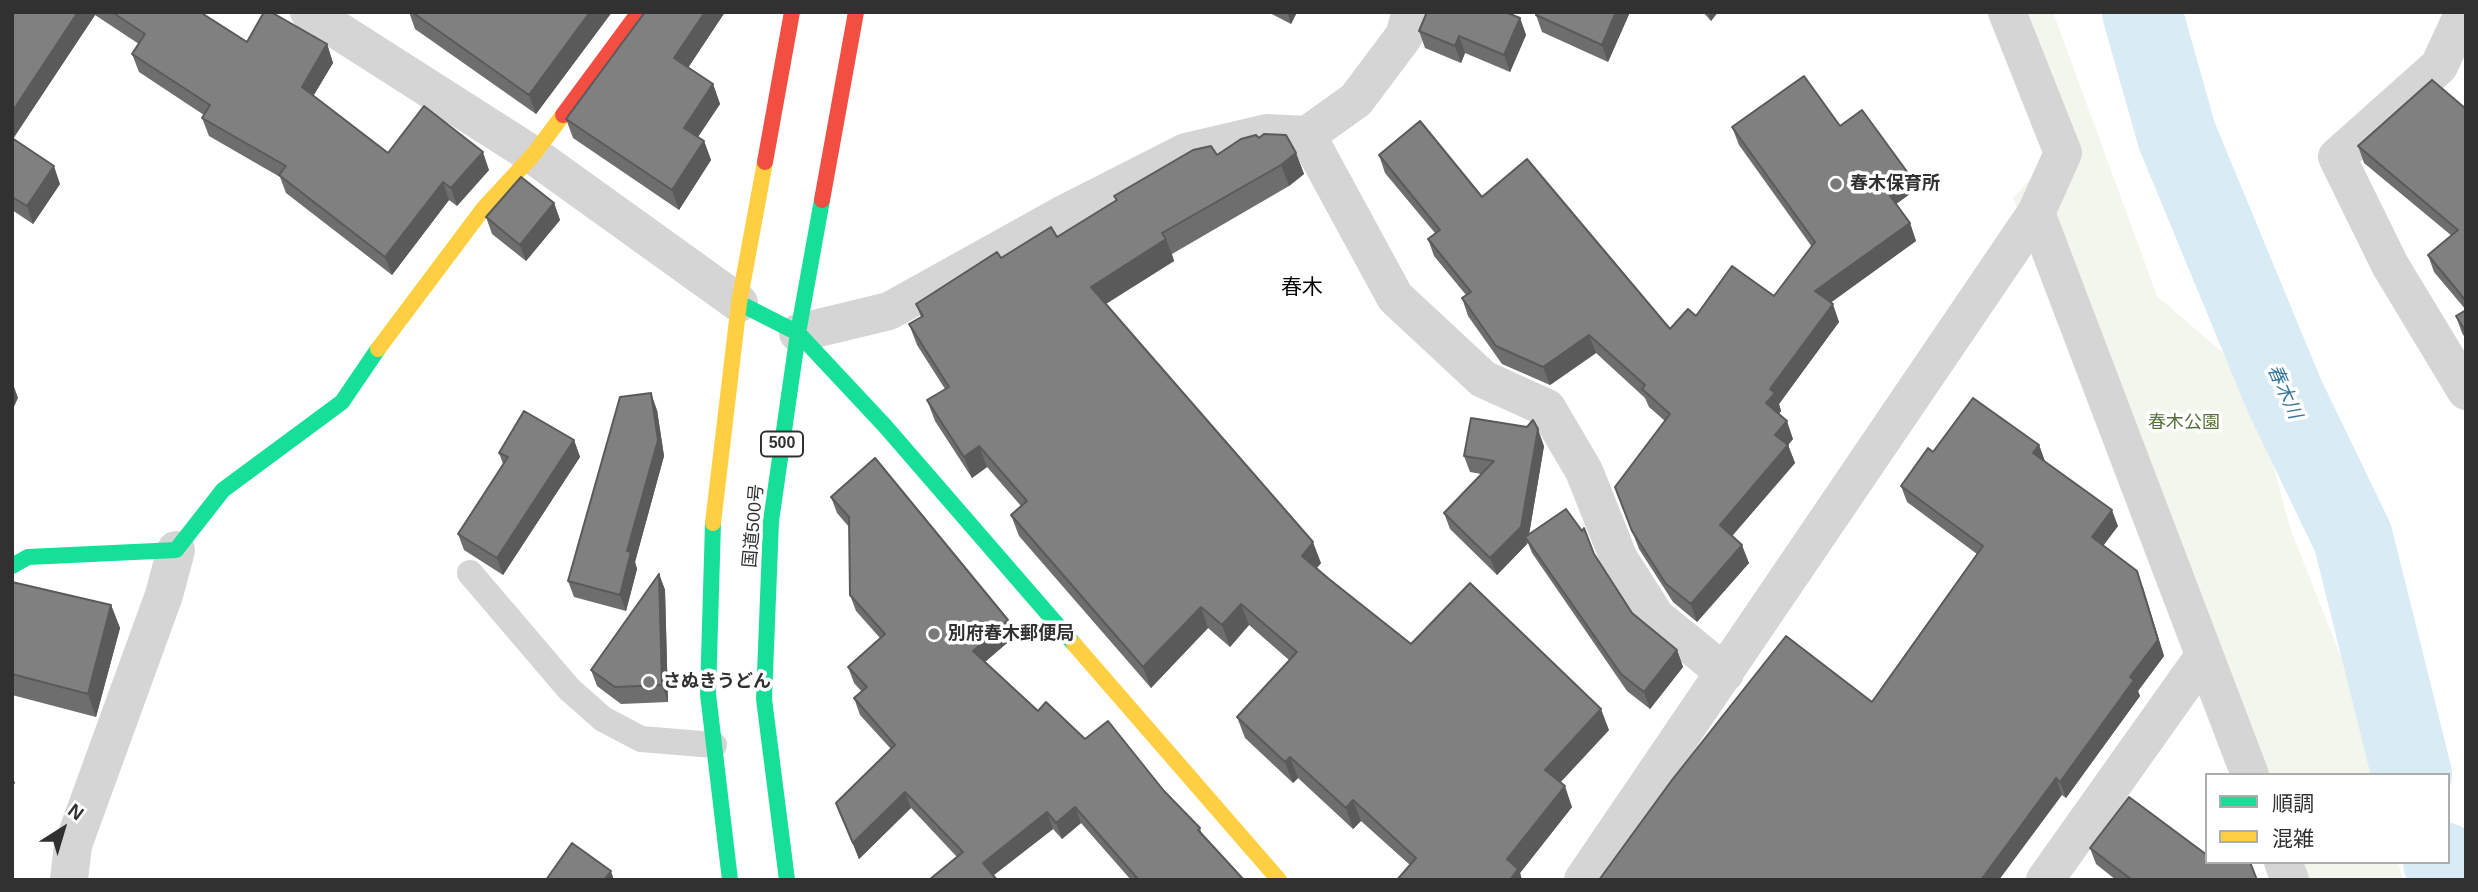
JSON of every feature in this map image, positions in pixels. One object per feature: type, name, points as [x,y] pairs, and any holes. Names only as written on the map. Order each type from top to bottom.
[{"type":"main road","points":[[12,566],[28,557],[176,550],[223,490],[342,402],[404,312],[467,229],[533,155],[639,12]]},
{"type":"main road","points":[[730,880],[708,694],[714,496],[739,303],[792,12]]},
{"type":"main road","name":"国道500号","points":[[787,880],[764,699],[771,520],[798,333],[856,12]]},
{"type":"main road","points":[[739,303],[798,333],[885,426],[1279,880]]},
{"type":"street","points":[[309,12],[533,155],[739,303]]},
{"type":"street","points":[[798,333],[889,311],[1060,216],[1186,152],[1266,133],[1307,135],[1356,100],[1404,36],[1411,12]]},
{"type":"street","points":[[1583,880],[2036,213],[2063,153],[2007,12]]},
{"type":"street","points":[[2464,12],[2439,66],[2337,158],[2390,265],[2466,391]]},
{"type":"street","points":[[1307,135],[1395,297],[1483,379],[1547,408],[1584,471],[1619,559],[1656,617],[1725,673]]},
{"type":"street","points":[[2036,213],[2249,773]]},
{"type":"street","points":[[69,880],[73,845],[164,595],[176,550]]},
{"type":"street","points":[[2045,880],[2204,656]]},
{"type":"lane","points":[[470,573],[569,689],[603,719],[640,739],[714,745]]},
{"type":"green space","name":"春木公園","points":[[2022,12],[2053,12],[2157,296],[2250,376],[2290,528],[2356,695],[2376,773],[2241,773],[2013,198],[2055,151]]},
{"type":"green space","points":[[2277,864],[2399,864],[2403,880],[2283,880]]},
{"type":"building","points":[[12,12],[78,12],[12,112]]},
{"type":"building","points":[[112,12],[200,12],[247,42],[264,12],[271,12],[327,44],[302,87],[388,153],[424,106],[483,152],[451,188],[443,182],[385,257],[279,175],[286,166],[202,118],[210,105],[132,54],[145,34]]},
{"type":"building","points":[[412,12],[590,12],[529,95]]},
{"type":"building","points":[[645,12],[705,12],[674,58],[713,84],[684,128],[704,141],[672,190],[566,119]]},
{"type":"building","points":[[1427,12],[1505,12],[1520,18],[1504,55],[1459,36],[1455,46],[1419,31]]},
{"type":"building","points":[[1537,12],[1616,12],[1602,45],[1536,15]]},
{"type":"building","points":[[1804,76],[1840,126],[1862,110],[1908,173],[1885,189],[1910,223],[1815,291],[1833,304],[1770,389],[1775,393],[1766,403],[1787,421],[1775,435],[1788,445],[1720,525],[1742,545],[1691,604],[1666,584],[1632,531],[1615,487],[1670,414],[1642,389],[1645,385],[1589,335],[1543,367],[1496,346],[1462,298],[1471,292],[1428,239],[1440,230],[1379,155],[1420,121],[1482,197],[1527,159],[1670,329],[1688,309],[1696,316],[1732,266],[1774,296],[1815,242],[1732,127]]},
{"type":"building","points":[[2432,80],[2466,109],[2466,301],[2428,255],[2458,230],[2358,146]]},
{"type":"building","points":[[1264,134],[1286,135],[1296,153],[1281,165],[1162,233],[1166,239],[1091,287],[1313,542],[1302,556],[1329,579],[1411,644],[1470,583],[1601,709],[1545,770],[1565,786],[1507,859],[1518,869],[1510,880],[1397,880],[1416,858],[1353,800],[1346,808],[1290,757],[1285,762],[1237,717],[1297,652],[1241,604],[1222,625],[1201,607],[1143,667],[1011,515],[1027,501],[979,446],[964,457],[927,400],[949,387],[909,324],[923,316],[916,304],[997,252],[1001,258],[1051,227],[1057,237],[1117,200],[1114,196],[1193,150],[1211,146],[1217,155],[1241,139],[1256,135],[1259,138]]},
{"type":"building","points":[[12,138],[54,166],[27,206],[12,197]]},
{"type":"building","points":[[521,177],[554,203],[520,245],[486,217]]},
{"type":"building","points":[[2466,310],[2466,332],[2456,316]]},
{"type":"building","points":[[651,393],[658,440],[627,551],[631,552],[620,595],[568,581],[620,397]]},
{"type":"building","points":[[1973,398],[2039,445],[2033,453],[2112,510],[2092,537],[2137,571],[2158,640],[2130,677],[2134,680],[2060,782],[2056,778],[1981,880],[1599,880],[1672,780],[1786,636],[1872,702],[1983,546],[1901,486],[1928,448],[1933,452]]},
{"type":"building","points":[[524,411],[574,440],[497,558],[458,534],[508,457],[499,453]]},
{"type":"building","points":[[1471,418],[1527,427],[1533,420],[1538,429],[1521,527],[1490,558],[1444,513],[1494,461],[1464,456]]},
{"type":"building","points":[[875,458],[1008,620],[973,651],[1038,711],[1046,702],[1085,739],[1108,721],[1164,791],[1244,880],[1138,880],[1075,807],[1056,823],[1047,812],[983,863],[997,880],[929,880],[963,852],[905,792],[853,843],[836,803],[895,745],[854,698],[867,687],[848,667],[885,634],[850,595],[849,517],[831,497]]},
{"type":"building","points":[[1566,509],[1582,531],[1584,528],[1594,554],[1632,613],[1677,650],[1644,692],[1621,674],[1525,537]]},
{"type":"building","points":[[659,574],[662,685],[615,687],[591,670]]},
{"type":"building","points":[[12,582],[111,605],[88,694],[12,674]]},
{"type":"building","points":[[2129,797],[2205,854],[2205,864],[2251,864],[2257,880],[2132,880],[2090,848]]},
{"type":"building","points":[[572,843],[611,871],[604,880],[546,880]]},
{"type":"waterway","name":"春木川","points":[[2142,12],[2177,136],[2285,397],[2353,538],[2412,773]]},
{"type":"waterway","name":"春木川","points":[[2444,864],[2450,880]]},
{"type":"traffic: fast","points":[[787,880],[764,699],[771,521],[798,333],[822,200]]},
{"type":"traffic: fast","points":[[739,303],[798,333],[885,426],[1074,644]]},
{"type":"traffic: fast","points":[[12,566],[28,557],[176,550],[223,490],[342,402],[378,349]]},
{"type":"traffic: fast","points":[[713,523],[708,694],[730,880]]},
{"type":"traffic: slow","points":[[378,349],[483,209],[533,155],[563,115]]},
{"type":"traffic: slow","points":[[713,523],[739,303],[765,162]]},
{"type":"traffic: slow","points":[[1074,644],[1279,880]]},
{"type":"traffic: jam","points":[[563,115],[639,12]]},
{"type":"traffic: jam","points":[[765,162],[792,12]]},
{"type":"traffic: jam","points":[[822,200],[856,12]]},
{"type":"place","name":"春木保育所","points":[[1836,184]]},
{"type":"place","name":"別府春木郵便局","points":[[934,634]]},
{"type":"place","name":"さぬきうどん","points":[[649,682]]},
{"type":"district","name":"春木","points":[[1302,288]]}]
